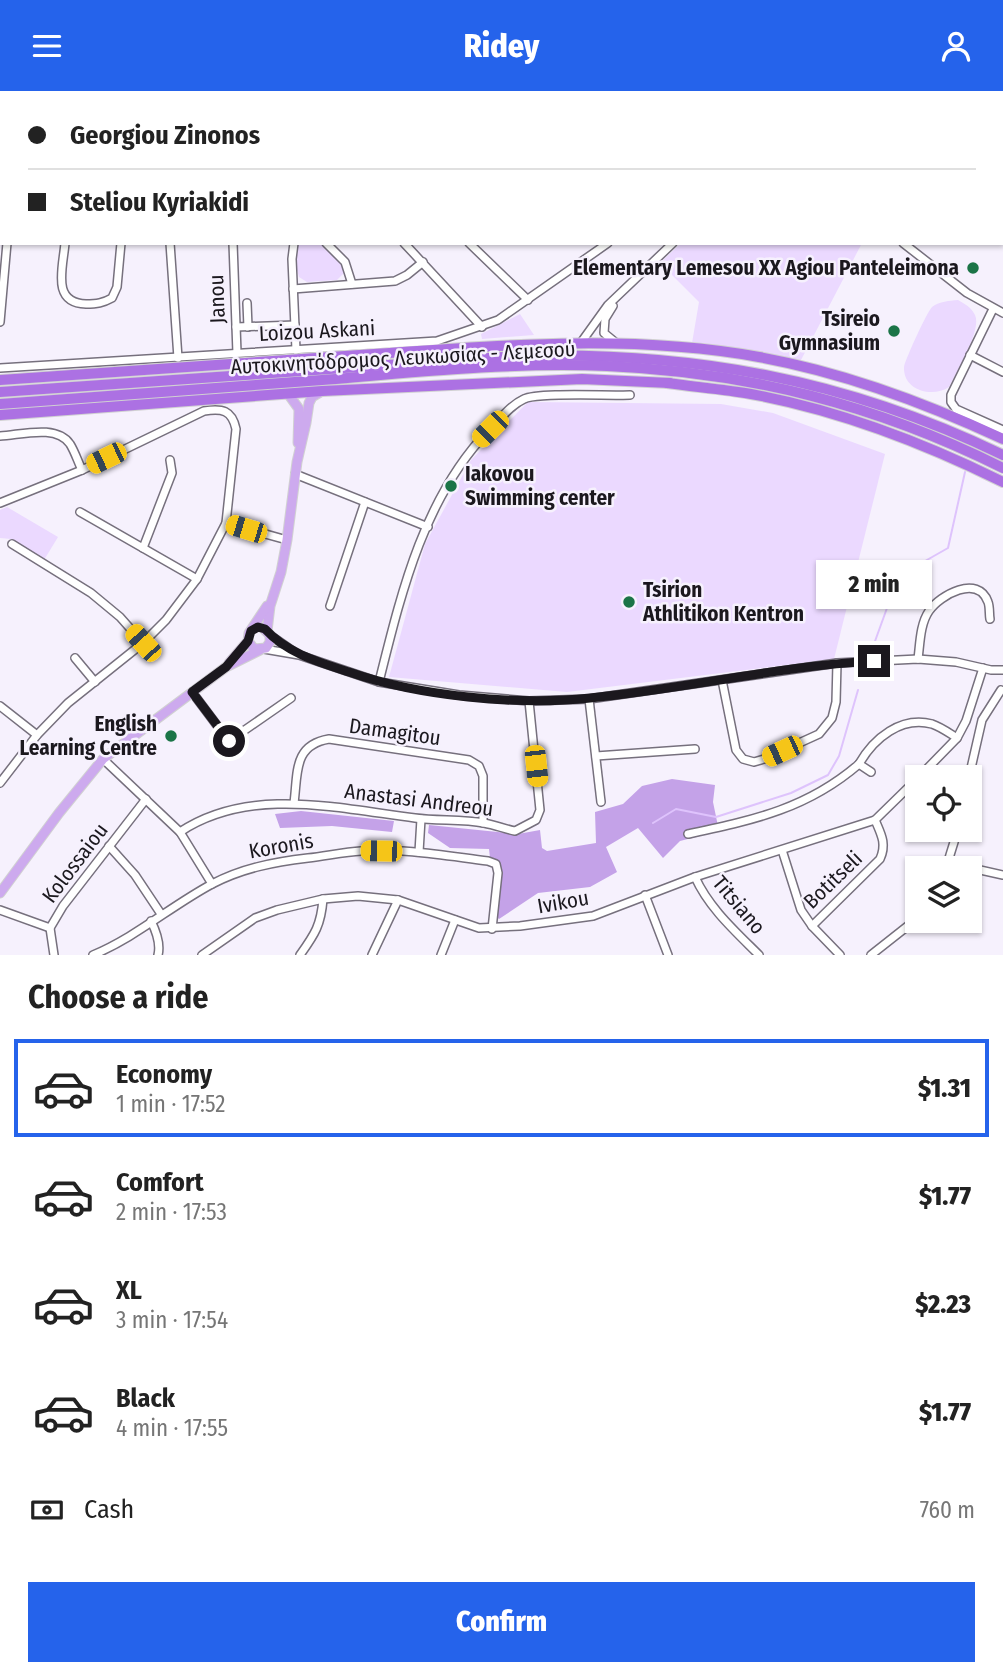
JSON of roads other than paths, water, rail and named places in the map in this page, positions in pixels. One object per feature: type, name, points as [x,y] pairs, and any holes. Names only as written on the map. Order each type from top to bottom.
[{"type":"highway","points":[[581,349],[619,345],[712,350],[760,357],[859,383],[960,419],[1003,439]]},
{"type":"highway","points":[[0,380],[488,346],[712,350]]},
{"type":"highway","name":"Αυτοκινητόδρομος Λευκωσίας - Λεμεσού","points":[[1,392],[516,356],[581,349],[756,372],[855,396],[957,433],[1003,455]]},
{"type":"highway","name":"Αυτοκινητόδρομος Λευκωσίας - Λεμεσού","points":[[0,404],[509,367],[606,366],[675,371],[754,382],[852,405],[953,443],[1003,468]]},
{"type":"highway","points":[[539,367],[752,394],[849,419],[947,454],[1003,482]]},
{"type":"highway","points":[[0,415],[322,391],[582,379],[670,383]]},
{"type":"main road","points":[[226,667],[248,641],[249,633],[271,598],[281,572],[295,474],[309,403],[312,397],[322,391]]},
{"type":"main road","points":[[289,395],[299,409],[297,462]]},
{"type":"main road","points":[[0,893],[58,813],[103,759],[226,667],[262,649],[270,642],[271,598]]},
{"type":"main road","points":[[253,629],[260,627],[269,633]]},
{"type":"main road","points":[[248,641],[254,649],[262,649]]},
{"type":"street","points":[[0,323],[7,245]]},
{"type":"street","points":[[65,245],[61,287],[66,297],[74,304],[101,304],[112,298],[117,287],[121,245]]},
{"type":"street","points":[[170,245],[178,358]]},
{"type":"street","name":"Janou","points":[[233,245],[237,353]]},
{"type":"street","points":[[294,245],[296,350]]},
{"type":"street","points":[[328,245],[345,262],[352,284]]},
{"type":"street","points":[[406,245],[482,327]]},
{"type":"street","points":[[471,245],[528,300]]},
{"type":"street","name":"Loizou Askani","points":[[0,368],[437,341],[498,320],[605,245]]},
{"type":"street","points":[[581,349],[608,305],[671,245]]},
{"type":"street","points":[[906,245],[967,293],[1003,313]]},
{"type":"street","points":[[293,289],[395,281],[423,262]]},
{"type":"street","points":[[618,296],[605,319],[604,333],[619,345]]},
{"type":"street","points":[[247,303],[248,327]]},
{"type":"street","points":[[993,309],[951,395],[951,403],[956,409],[1003,430]]},
{"type":"street","points":[[236,327],[295,325]]},
{"type":"street","points":[[970,355],[1003,372]]},
{"type":"street","points":[[379,683],[407,575],[440,500],[470,451],[509,408],[533,396],[630,395]]},
{"type":"street","points":[[0,503],[82,470],[204,411],[227,411],[234,419],[236,429],[226,523],[197,579],[166,620],[143,643],[68,703],[37,735],[0,783]]},
{"type":"street","points":[[0,436],[51,432],[61,435],[69,443],[82,470]]},
{"type":"street","points":[[143,548],[172,473],[170,460]]},
{"type":"street","points":[[295,474],[428,527]]},
{"type":"street","points":[[330,606],[365,502]]},
{"type":"street","points":[[80,512],[197,579]]},
{"type":"street","points":[[226,523],[287,540]]},
{"type":"street","points":[[12,544],[91,593],[120,617],[143,643]]},
{"type":"street","points":[[918,659],[925,619],[942,597],[960,589],[970,589],[982,594],[988,601],[989,619]]},
{"type":"street","points":[[269,633],[299,655]]},
{"type":"street","points":[[262,649],[299,655],[379,683],[459,695],[529,701],[589,699],[837,663],[918,659],[1003,670]]},
{"type":"street","points":[[75,659],[94,682]]},
{"type":"street","points":[[722,680],[736,750],[743,759],[754,762],[818,734],[832,718],[836,702],[837,663]]},
{"type":"street","points":[[987,669],[1003,677]]},
{"type":"street","name":"Ivikou","points":[[931,765],[957,738],[987,669]]},
{"type":"street","points":[[972,765],[982,720],[1000,690]]},
{"type":"street","points":[[192,692],[237,752]]},
{"type":"street","points":[[229,741],[291,698]]},
{"type":"street","points":[[589,699],[601,802]]},
{"type":"street","name":"Anastasi Andreou","points":[[180,832],[199,819],[218,812],[294,803],[421,819],[483,823],[515,831],[536,820],[540,810],[529,701]]},
{"type":"street","points":[[0,706],[37,735]]},
{"type":"street","points":[[688,834],[763,818],[794,806],[859,764],[873,744],[887,732],[902,725],[932,724],[957,738]]},
{"type":"street","name":"Damagitou","points":[[294,803],[300,759],[306,748],[329,740],[469,760],[479,766],[483,776],[483,823]]},
{"type":"street","points":[[596,757],[695,750]]},
{"type":"street","points":[[103,759],[180,832],[212,884]]},
{"type":"street","points":[[859,764],[871,772]]},
{"type":"street","name":"Ivikou","points":[[202,955],[255,918],[323,899],[358,896],[398,900],[479,928],[492,929],[593,916],[695,877],[875,820],[905,791]]},
{"type":"street","name":"Kolossaiou","points":[[54,955],[50,928],[63,906],[146,799]]},
{"type":"street","points":[[419,852],[421,819]]},
{"type":"street","name":"Botitseli","points":[[811,926],[880,859],[884,842],[875,820]]},
{"type":"street","points":[[109,846],[135,875],[161,914]]},
{"type":"street","points":[[782,850],[802,911],[811,926],[840,955]]},
{"type":"street","name":"Koronis","points":[[93,955],[130,936],[212,884],[245,869],[268,863],[362,851],[419,852],[496,864],[498,873],[492,929]]},
{"type":"street","points":[[982,872],[1003,875]]},
{"type":"street","name":"Titsiano","points":[[695,877],[701,892],[715,910],[759,955]]},
{"type":"street","points":[[645,895],[663,954]]},
{"type":"street","points":[[300,955],[315,935],[321,919],[323,899]]},
{"type":"street","points":[[372,955],[398,900]]},
{"type":"street","points":[[0,910],[50,928]]},
{"type":"street","points":[[441,955],[455,919]]},
{"type":"street","points":[[151,921],[156,931],[158,955]]},
{"type":"street","points":[[871,955],[905,928]]},
{"type":"waterway","points":[[870,655],[891,597],[911,569],[948,548],[965,472]]},
{"type":"waterway","points":[[653,823],[676,809],[716,817],[791,793],[828,775],[839,756],[858,690]]},
{"type":"place","name":"Elementary Lemesou XX Agiou Panteleimona","points":[[973,268]]},
{"type":"place","name":"Tsireio Gymnasium","points":[[894,331]]},
{"type":"place","name":"Iakovou Swimming center","points":[[451,486]]},
{"type":"place","name":"Tsirion Athlitikon Kentron","points":[[629,602]]},
{"type":"place","name":"English Learning Centre","points":[[171,736]]}]
